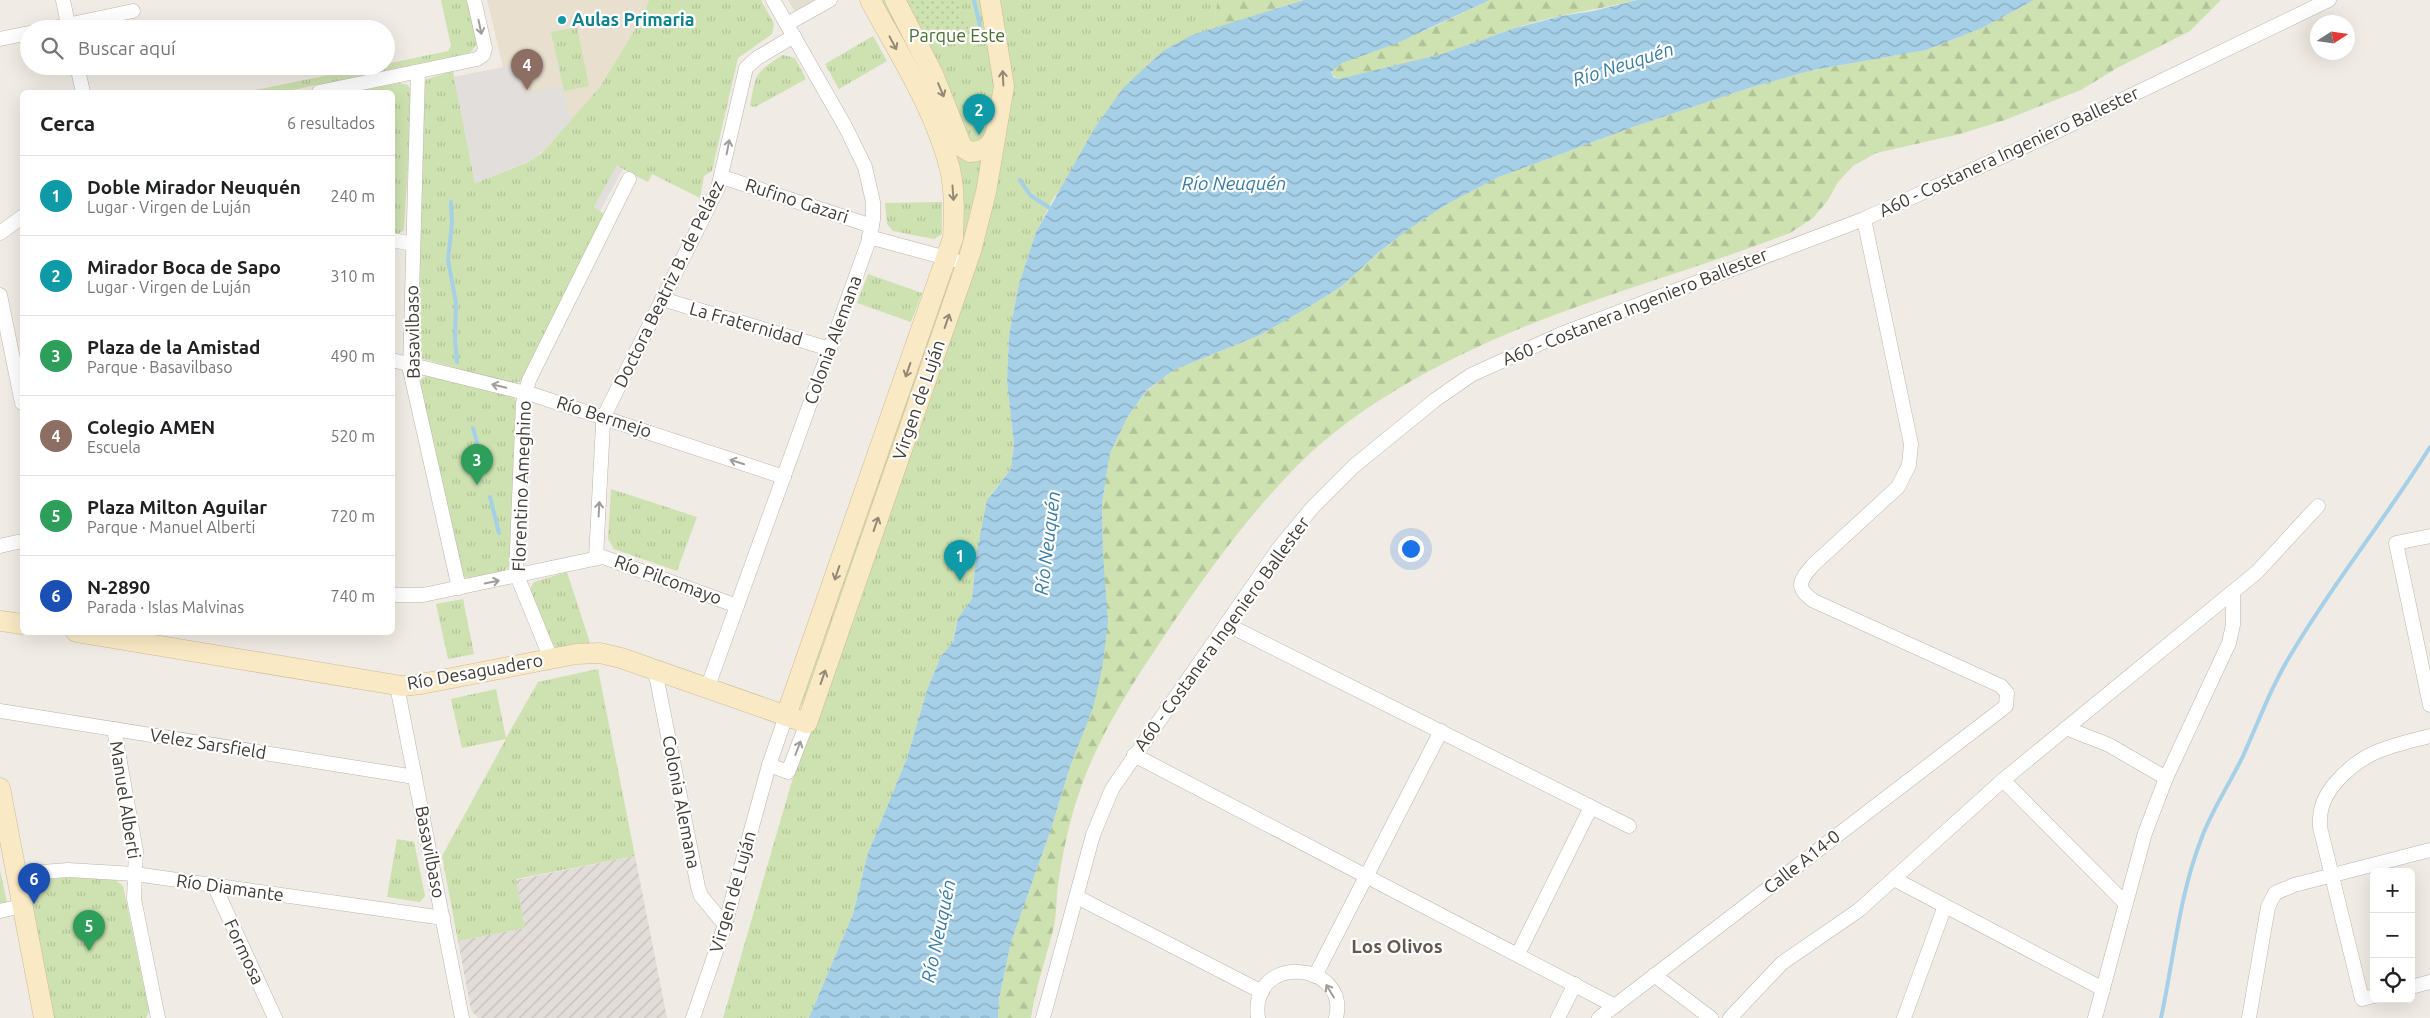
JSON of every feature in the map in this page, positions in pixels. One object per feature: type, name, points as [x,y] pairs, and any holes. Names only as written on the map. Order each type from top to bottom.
[{"type":"street","points":[[63,0],[67,20]]},
{"type":"street","points":[[329,90],[474,60],[482,54],[485,48],[474,0]]},
{"type":"street","name":"Colonia Alemana","points":[[707,689],[830,349],[870,232],[872,190],[862,159],[773,0]]},
{"type":"street","name":"Doctora Beatriz B. de Peláez","points":[[596,558],[604,418],[718,188],[746,68],[790,30],[830,0]]},
{"type":"street","name":"Virgen de Luján","points":[[693,1018],[725,925],[769,765],[948,258],[953,238],[954,208],[952,179],[947,159],[923,99],[870,0]]},
{"type":"street","points":[[895,0],[933,74],[963,148],[972,152],[983,150],[991,144],[996,134]]},
{"type":"street","name":"Virgen de Luján","points":[[769,765],[788,772],[807,723],[967,263],[984,204],[1004,82],[990,0]]},
{"type":"street","name":"A60 - Costanera Ingeniero Ballester","points":[[1043,1018],[1101,812],[1112,789],[1274,555],[1312,508],[1354,466],[1435,400],[1471,375],[1561,334],[1864,219],[2041,139],[2329,0]]},
{"type":"street","points":[[97,20],[133,11]]},
{"type":"street","points":[[0,39],[20,35]]},
{"type":"street","name":"Basavilbaso","points":[[418,72],[410,364],[459,588]]},
{"type":"street","points":[[79,75],[83,90]]},
{"type":"street","name":"Rufino Gazari","points":[[722,176],[870,232],[967,263]]},
{"type":"street","name":"Florentino Ameghino","points":[[551,659],[517,577],[522,409],[525,392],[629,179]]},
{"type":"street","points":[[0,233],[20,218]]},
{"type":"street","name":"Calle A14-0","points":[[1599,1018],[2006,706],[2007,693],[2001,686],[1814,601],[1805,594],[1801,587],[1802,577],[1813,565],[1898,487],[1909,465],[1911,444],[1864,219]]},
{"type":"street","points":[[395,241],[413,244]]},
{"type":"street","points":[[0,295],[20,393]]},
{"type":"street","name":"La Fraternidad","points":[[662,300],[830,349]]},
{"type":"street","name":"Río Bermejo","points":[[395,361],[525,392],[784,477]]},
{"type":"street","points":[[1730,1018],[1782,964],[1859,910],[2003,780],[2233,593],[2279,550],[2318,506]]},
{"type":"street","points":[[2430,536],[2396,543],[2430,705]]},
{"type":"street","points":[[0,546],[20,542]]},
{"type":"street","name":"Río Pilcomayo","points":[[395,596],[416,596],[459,588],[517,577],[596,558],[612,559],[737,606]]},
{"type":"street","points":[[2095,1018],[2145,833],[2166,778],[2228,643],[2233,625],[2233,593]]},
{"type":"street","points":[[0,621],[20,624]]},
{"type":"street","points":[[1226,624],[1629,826]]},
{"type":"street","name":"Río Desaguadero","points":[[113,635],[150,638],[397,686],[422,684],[551,659],[584,654],[600,654],[655,670],[807,723]]},
{"type":"street","name":"Colonia Alemana","points":[[655,670],[698,887],[702,896],[725,925]]},
{"type":"street","name":"Basavilbaso","points":[[397,686],[462,1018]]},
{"type":"street","name":"Velez Sarsfield","points":[[0,711],[415,777]]},
{"type":"street","points":[[2066,728],[2109,745],[2166,778]]},
{"type":"street","name":"Manuel Alberti","points":[[114,729],[136,851],[134,899],[158,1018]]},
{"type":"street","points":[[1316,976],[1441,731]]},
{"type":"street","points":[[2370,997],[2362,999],[2320,827],[2319,814],[2322,802],[2330,789],[2357,761],[2372,752],[2430,736]]},
{"type":"street","points":[[1134,756],[1615,1006]]},
{"type":"street","points":[[2003,780],[2125,903]]},
{"type":"street","points":[[0,788],[6,852],[16,874],[44,1018]]},
{"type":"street","points":[[1518,954],[1591,807]]},
{"type":"street","points":[[2249,1018],[2271,899],[2283,888],[2430,850]]},
{"type":"street","name":"Río Diamante","points":[[16,874],[68,870],[136,874],[442,918]]},
{"type":"street","points":[[1894,879],[2103,989]]},
{"type":"street","name":"Formosa","points":[[214,885],[275,1018]]},
{"type":"street","points":[[1077,897],[1262,992]]},
{"type":"street","points":[[0,910],[22,906]]},
{"type":"street","points":[[1904,1018],[1945,906]]},
{"type":"street","points":[[1258,1018],[1258,1004],[1262,992],[1271,981],[1282,974],[1295,971],[1316,976],[1330,988],[1336,1001],[1336,1018]]},
{"type":"street","points":[[1654,976],[1711,1018]]},
{"type":"street","points":[[2415,986],[2430,982]]},
{"type":"street","points":[[1558,1018],[1575,984]]},
{"type":"shaded area","points":[[487,0],[649,0],[642,18],[600,87],[543,152],[454,77],[503,67]]},
{"type":"shaded area","points":[[788,0],[818,0],[796,13]]},
{"type":"shaded area","points":[[517,65],[523,94],[563,86],[570,122],[534,159],[475,183],[454,77]]},
{"type":"shaded area","points":[[617,165],[623,169],[600,211],[594,207]]},
{"type":"shaded area","points":[[635,856],[667,1018],[478,1018],[471,1010],[458,941],[525,928],[516,880]]},
{"type":"green space","points":[[441,0],[467,0],[477,44],[470,53],[395,69],[395,62],[448,51],[451,46]]},
{"type":"green space","points":[[649,0],[761,0],[774,24],[772,34],[738,58],[712,171],[704,176],[700,198],[652,174],[648,182],[617,166],[594,207],[604,214],[525,376],[519,382],[510,383],[420,358],[417,354],[425,82],[427,79],[453,71],[475,183],[528,162],[543,152],[600,87],[642,18]]},
{"type":"green space","points":[[877,0],[891,0],[956,146],[985,155],[963,242],[959,183]]},
{"type":"green space","name":"Parque Este","points":[[899,0],[985,0],[997,69],[990,136],[972,147]]},
{"type":"green space","points":[[908,0],[957,0],[969,30],[932,48]]},
{"type":"green space","points":[[997,0],[1218,0],[1212,30],[1192,35],[1054,197],[1036,232],[1019,284],[1009,335],[1007,382],[1014,444],[1011,469],[990,495],[976,557],[972,599],[956,625],[953,642],[941,656],[927,690],[907,758],[868,853],[853,914],[809,1018],[723,1018],[794,774],[991,203]]},
{"type":"green space","points":[[1218,0],[1304,0],[1212,30]]},
{"type":"green space","points":[[1490,0],[1637,0],[1530,23],[1443,54],[1404,64],[1339,79],[1332,75],[1332,70],[1342,63],[1429,29]]},
{"type":"green space","points":[[2034,0],[2221,0],[2190,31],[2117,68],[2081,90],[2005,120],[1960,134],[1876,153],[1853,166],[1838,182],[1828,200],[1813,218],[1790,233],[1559,313],[1458,356],[1382,398],[1313,450],[1257,510],[1208,573],[1139,675],[1105,732],[1079,793],[1066,839],[1057,890],[1056,916],[1035,995],[1031,1018],[998,1018],[999,999],[1011,942],[1050,832],[1071,764],[1103,554],[1102,504],[1110,453],[1128,416],[1147,391],[1174,370],[1260,335],[1309,307],[1342,286],[1379,252],[1409,229],[1449,203],[1499,177],[1633,127],[1749,88],[1813,70],[1926,50],[1982,28]]},
{"type":"green space","points":[[577,27],[589,86],[564,91],[551,32]]},
{"type":"green space","points":[[873,36],[887,61],[839,89],[825,64]]},
{"type":"green space","points":[[783,55],[795,58],[806,79],[755,107],[750,106],[758,75]]},
{"type":"green space","points":[[329,75],[365,75],[293,90],[255,90]]},
{"type":"green space","points":[[400,83],[408,85],[412,93],[404,230],[398,234],[395,234],[395,90],[363,90]]},
{"type":"green space","points":[[986,106],[985,124],[979,126],[976,108]]},
{"type":"green space","points":[[942,202],[942,234],[934,239],[893,231],[887,224],[885,203]]},
{"type":"green space","points":[[868,274],[922,293],[911,322],[857,303]]},
{"type":"green space","points":[[949,276],[952,276],[802,705],[800,703]]},
{"type":"green space","points":[[426,376],[512,396],[516,401],[509,566],[501,572],[480,578],[467,578],[463,576],[420,383],[421,379]]},
{"type":"green space","points":[[611,489],[697,517],[677,571],[614,549],[608,539]]},
{"type":"green space","points":[[567,572],[591,646],[555,648],[531,595],[531,587],[534,582]]},
{"type":"green space","points":[[463,599],[474,654],[448,659],[436,604]]},
{"type":"green space","points":[[598,669],[635,856],[516,879],[525,928],[458,941],[442,856],[506,739],[462,748],[451,699],[496,689],[506,738],[538,682]]},
{"type":"green space","points":[[397,839],[414,842],[425,896],[420,902],[387,897]]},
{"type":"green space","points":[[0,870],[7,902],[0,904]]},
{"type":"green space","points":[[75,877],[114,879],[123,886],[149,1011],[146,1018],[54,1018],[29,886],[37,880]]},
{"type":"water","name":"Río Neuquén","points":[[1304,0],[1490,0],[1395,44],[1342,63],[1331,72],[1333,77],[1339,79],[1442,54],[1515,28],[1637,0],[2034,0],[1982,28],[1926,50],[1813,70],[1749,88],[1633,127],[1499,177],[1449,203],[1409,229],[1379,252],[1342,286],[1309,307],[1260,335],[1174,370],[1147,390],[1128,416],[1110,453],[1102,504],[1103,554],[1108,623],[1102,669],[1093,708],[1071,764],[1050,832],[1011,942],[999,999],[998,1018],[809,1018],[853,914],[868,853],[907,758],[927,690],[941,656],[953,642],[958,618],[972,599],[976,557],[987,500],[1011,469],[1014,444],[1007,382],[1009,335],[1019,284],[1036,232],[1094,129],[1124,87],[1163,51],[1192,35]]},
{"type":"waterway","points":[[974,0],[980,26]]},
{"type":"waterway","points":[[1020,180],[1030,195],[1053,210]]},
{"type":"waterway","points":[[451,202],[452,223],[448,260],[456,303],[455,340],[457,362]]},
{"type":"waterway","points":[[473,428],[479,450]]},
{"type":"waterway","points":[[2161,1018],[2182,904],[2194,859],[2211,817],[2243,756],[2285,664],[2326,599],[2430,447]]},
{"type":"waterway","points":[[490,497],[499,533]]},
{"type":"place","name":"Aulas Primaria","points":[[562,20]]},
{"type":"place","name":"Colegio AMEN","points":[[527,90]]},
{"type":"place","name":"Mirador Boca de Sapo","points":[[979,135]]},
{"type":"place","name":"Plaza de la Amistad","points":[[477,485]]},
{"type":"place","name":"Doble Mirador Neuquén","points":[[960,581]]},
{"type":"place","name":"N-2890","points":[[34,904]]},
{"type":"place","name":"Plaza Milton Aguilar","points":[[89,951]]},
{"type":"district","name":"Los Olivos","points":[[1397,946]]}]
